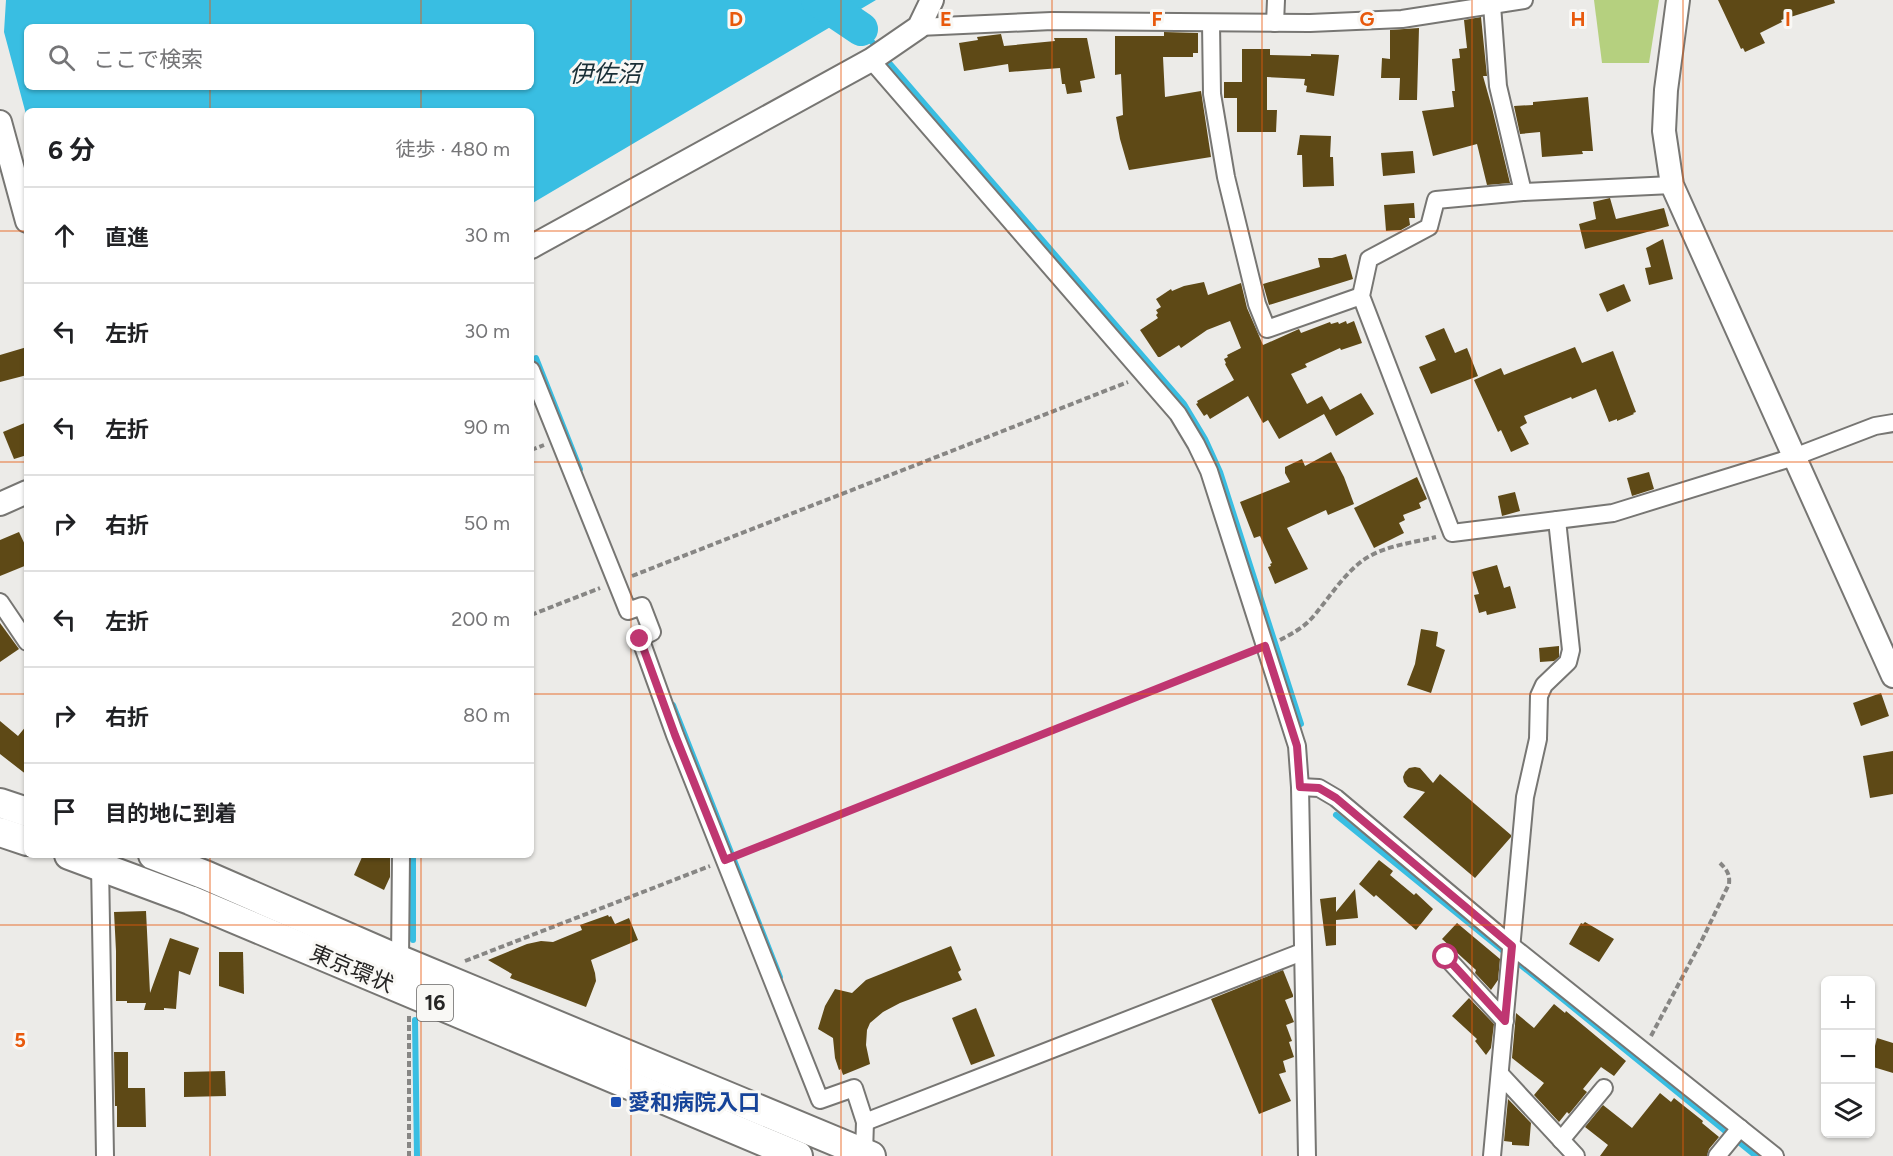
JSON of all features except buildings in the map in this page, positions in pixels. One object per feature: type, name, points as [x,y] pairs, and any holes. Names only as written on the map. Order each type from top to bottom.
[{"type":"highway","points":[[0,803],[24,811]]},
{"type":"highway","points":[[0,832],[24,840]]},
{"type":"highway","name":"東京環状","points":[[78,858],[190,900],[798,1156]]},
{"type":"highway","name":"東京環状","points":[[161,858],[205,874],[400,960],[866,1155]]},
{"type":"street","points":[[534,245],[871,60],[919,27],[932,0]]},
{"type":"street","points":[[1275,24],[1276,0]]},
{"type":"street","points":[[919,27],[1052,21],[1275,24],[1402,19],[1524,0]]},
{"type":"street","points":[[1678,0],[1666,90],[1664,131],[1672,185],[1893,676]]},
{"type":"street","points":[[1492,5],[1498,86],[1523,192]]},
{"type":"street","points":[[1211,24],[1212,94],[1227,177],[1257,304],[1267,329],[1361,296]]},
{"type":"street","points":[[871,60],[1178,414],[1209,471],[1297,746],[1300,787],[1306,1156]]},
{"type":"street","points":[[0,122],[24,210]]},
{"type":"street","points":[[1672,185],[1523,192],[1436,200],[1429,227],[1369,259],[1361,296],[1452,533],[1613,513],[1794,457],[1875,426],[1893,423]]},
{"type":"street","points":[[534,377],[618,581],[628,611],[642,606],[652,633],[640,639],[675,735],[820,1100],[854,1088],[865,1122],[866,1155]]},
{"type":"street","points":[[0,504],[24,493]]},
{"type":"street","points":[[1492,1156],[1525,797],[1538,738],[1539,696],[1544,685],[1568,662],[1571,651],[1557,520]]},
{"type":"street","points":[[0,602],[24,638]]},
{"type":"street","points":[[1300,787],[1319,788],[1336,798],[1512,946],[1643,1050],[1734,1134],[1775,1156]]},
{"type":"street","points":[[400,960],[401,858]]},
{"type":"street","points":[[100,865],[105,1156]]},
{"type":"street","points":[[865,1122],[1302,952]]},
{"type":"street","points":[[1446,957],[1505,1021]]},
{"type":"street","points":[[1500,1074],[1576,1156]]},
{"type":"street","points":[[1561,1140],[1604,1088]]},
{"type":"street","points":[[1717,1156],[1734,1134]]},
{"type":"path","points":[[534,614],[1144,375]]},
{"type":"path","points":[[1281,639],[1310,621],[1348,573],[1363,560],[1379,552],[1452,533]]},
{"type":"path","points":[[450,980],[464,962],[1265,646]]},
{"type":"path","points":[[1643,1050],[1701,942],[1729,884],[1728,871],[1720,864]]},
{"type":"path","points":[[409,992],[409,1156]]},
{"type":"green space","points":[[1594,0],[1659,0],[1649,63],[1602,63]]},
{"type":"water","name":"伊佐沼","points":[[6,0],[876,0],[534,202],[534,108],[24,108],[4,32]]},
{"type":"waterway","name":"伊佐沼","points":[[818,0],[861,29]]},
{"type":"waterway","points":[[861,29],[878,49]]},
{"type":"waterway","points":[[884,57],[1184,404],[1205,439],[1220,472],[1301,724]]},
{"type":"waterway","points":[[536,358],[580,469]]},
{"type":"waterway","points":[[673,705],[780,977]]},
{"type":"waterway","points":[[1336,815],[1756,1156]]},
{"type":"waterway","points":[[413,858],[413,940]]},
{"type":"waterway","points":[[415,1020],[417,1156]]},
{"type":"place","name":"愛和病院入口","points":[[616,1102]]},
{"type":"route","points":[[640,639],[725,860],[1265,646],[1297,746],[1300,787],[1319,788],[1336,798],[1512,946],[1505,1021],[1446,957]]}]
